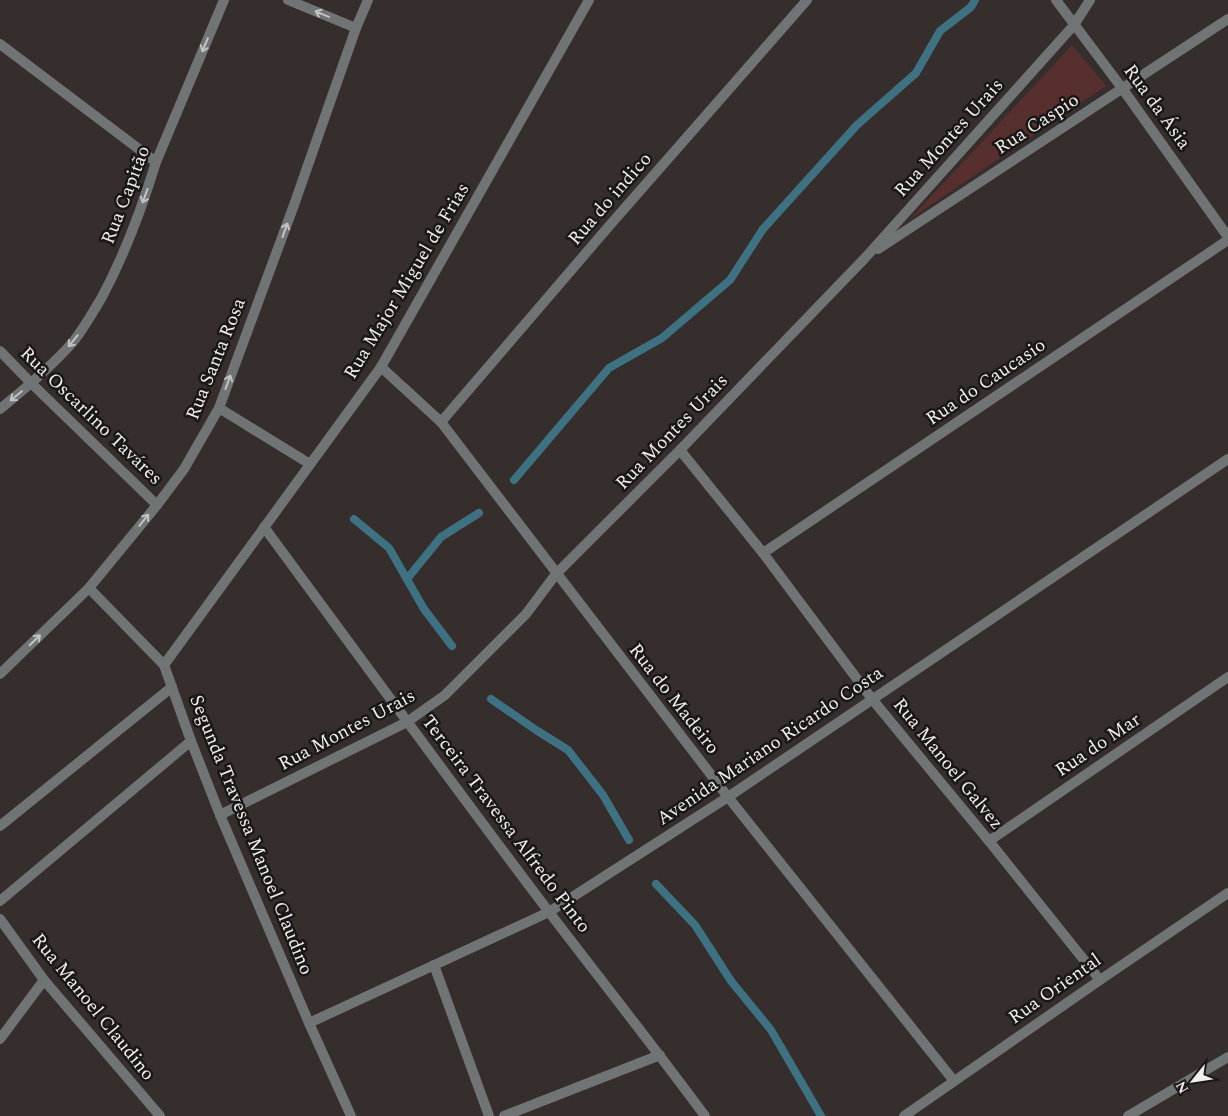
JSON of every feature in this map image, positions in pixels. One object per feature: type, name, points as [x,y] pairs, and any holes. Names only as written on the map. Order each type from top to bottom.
[{"type":"street","name":"Rua Capitão","points":[[0,409],[54,363],[74,341],[90,318],[128,242],[156,162],[224,0]]},
{"type":"street","points":[[288,0],[356,28]]},
{"type":"street","name":"Rua Santa Rosa","points":[[0,674],[90,588],[184,469],[218,408],[294,205],[356,28],[368,0]]},
{"type":"street","name":"Rua Major Miguel de Frias","points":[[164,664],[381,367],[589,0]]},
{"type":"street","name":"Rua do indico","points":[[441,422],[807,0]]},
{"type":"street","name":"Rua da Ásia","points":[[1056,0],[1122,88],[1228,238]]},
{"type":"street","name":"Rua Montes Urais","points":[[220,815],[407,722],[445,695],[526,614],[556,574],[680,450],[865,258],[1074,25],[1090,0]]},
{"type":"street","name":"Rua Caspio","points":[[865,258],[1228,19]]},
{"type":"street","points":[[0,44],[156,162]]},
{"type":"street","name":"Rua do Caucasio","points":[[764,553],[1228,238]]},
{"type":"street","name":"Rua Oscarlino Taváres","points":[[0,351],[157,505]]},
{"type":"street","name":"Rua do Madeiro","points":[[381,367],[441,422],[728,797],[954,1081]]},
{"type":"street","points":[[218,408],[310,464]]},
{"type":"street","name":"Rua Manoel Galvez","points":[[680,450],[764,553],[872,699],[1100,980]]},
{"type":"street","name":"Avenida Mariano Ricardo Costa","points":[[309,1023],[549,912],[728,797],[1228,459]]},
{"type":"street","name":"Terceira Travessa Alfredo Pinto","points":[[264,527],[549,912],[705,1116]]},
{"type":"street","name":"Segunda Travessa Manoel Claudino","points":[[90,588],[164,664],[220,815],[351,1116]]},
{"type":"street","name":"Rua do Mar","points":[[988,841],[1228,677]]},
{"type":"street","points":[[0,826],[172,687]]},
{"type":"street","points":[[0,901],[191,741]]},
{"type":"street","name":"Rua Oriental","points":[[904,1116],[1228,893]]},
{"type":"street","name":"Rua Manoel Claudino","points":[[0,919],[44,980],[160,1116]]},
{"type":"street","points":[[434,965],[489,1116]]},
{"type":"street","points":[[0,1039],[44,980]]},
{"type":"street","points":[[504,1116],[660,1055]]},
{"type":"street","points":[[1128,1116],[1228,1057]]},
{"type":"shaded area","points":[[1072,45],[1106,86],[910,219]]},
{"type":"waterway","points":[[514,480],[609,368],[662,338],[730,280],[763,229],[857,125],[916,73],[940,31],[971,7],[975,0]]},
{"type":"waterway","points":[[407,579],[441,537],[479,513]]},
{"type":"waterway","points":[[354,519],[389,548],[424,609],[452,646]]},
{"type":"waterway","points":[[491,699],[568,750],[603,795],[629,840]]},
{"type":"waterway","points":[[656,884],[695,925],[731,981],[771,1030],[821,1116]]}]
